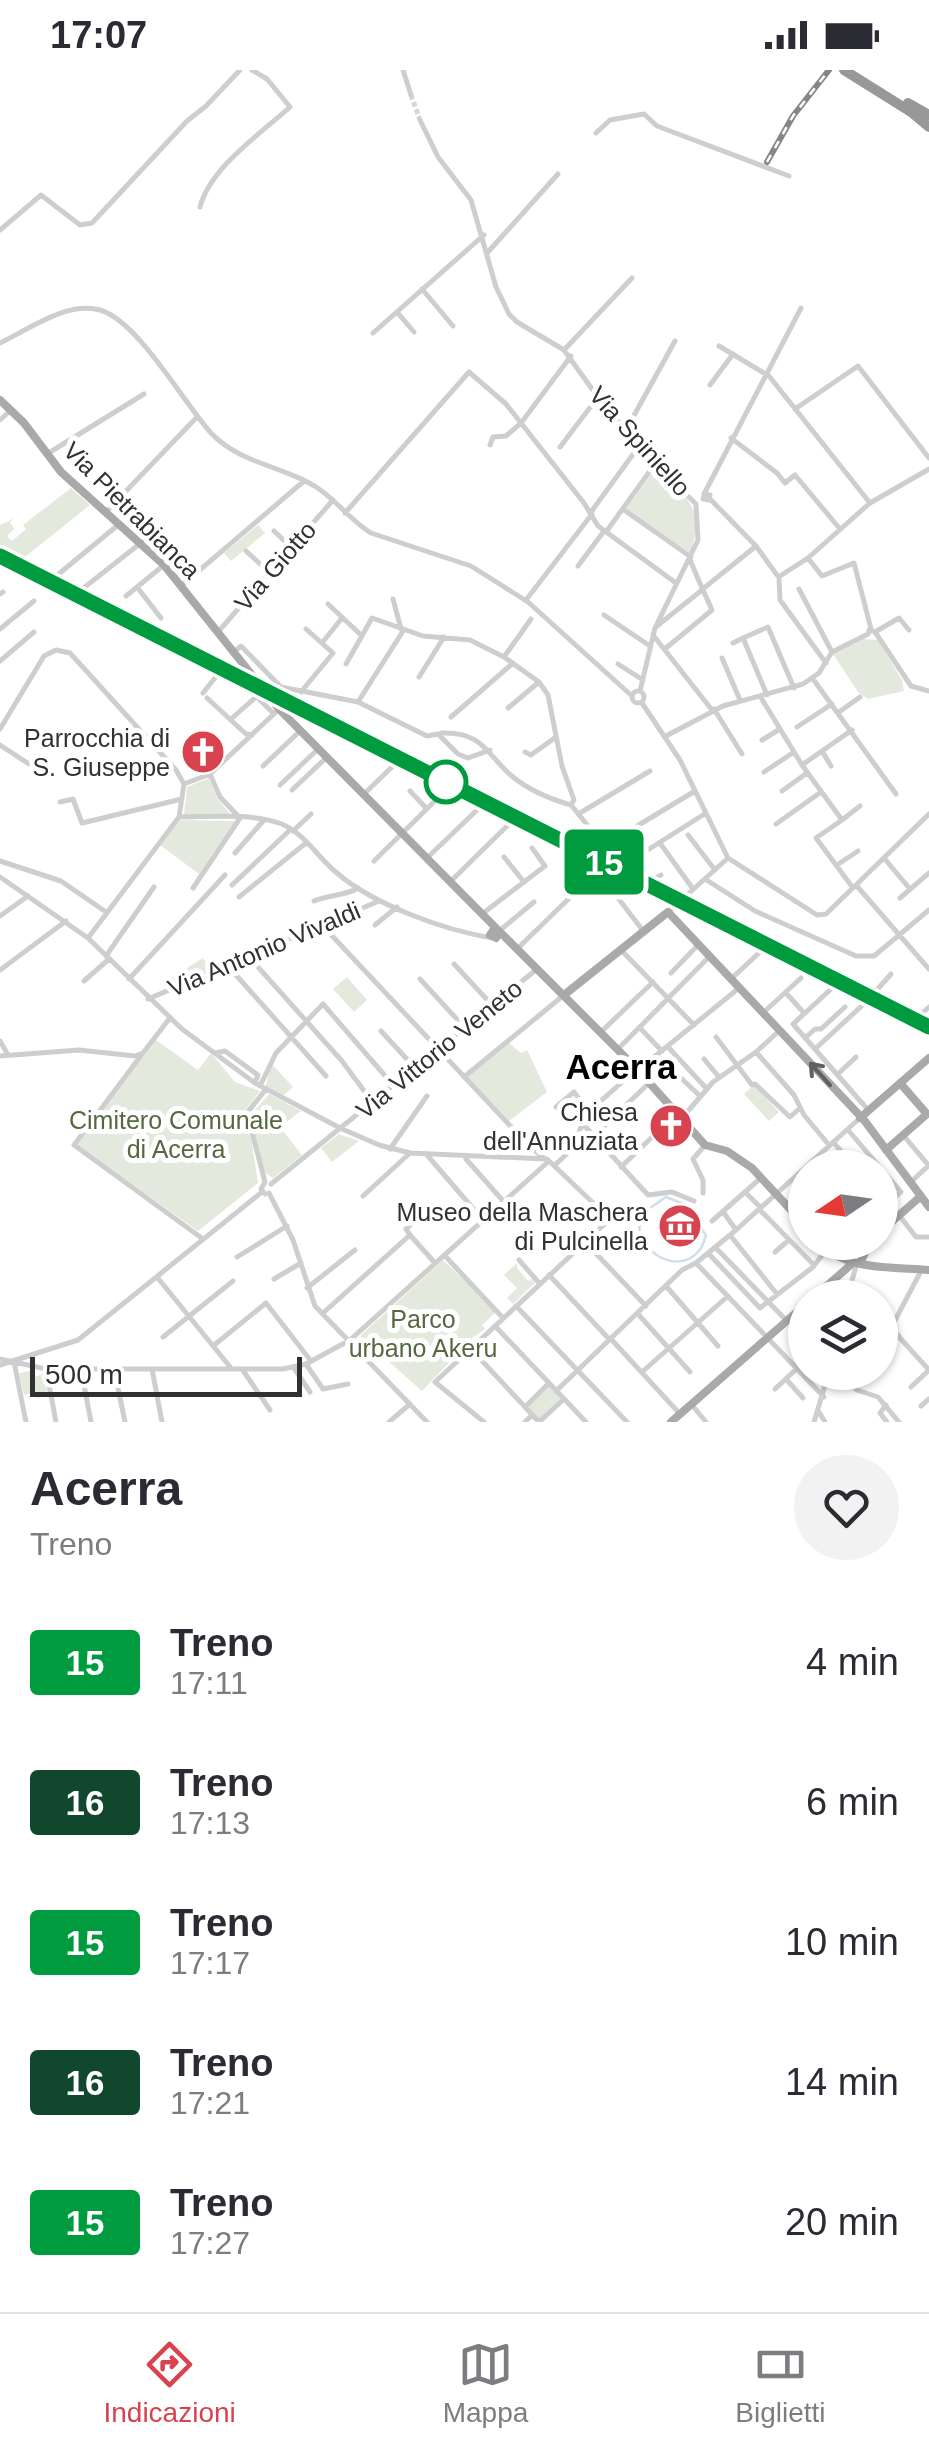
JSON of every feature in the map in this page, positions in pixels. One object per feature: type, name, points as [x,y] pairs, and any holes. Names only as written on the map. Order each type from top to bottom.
[{"type":"highway","points":[[844,70],[911,112],[929,128]]},
{"type":"highway","points":[[854,70],[929,116]]},
{"type":"main road","name":"Via Pietrabianca","points":[[0,400],[61,472],[142,542],[182,586],[276,712],[300,731],[484,916]]},
{"type":"main road","points":[[564,995],[668,912],[708,958],[764,1012],[886,1150],[928,1115],[900,1083]]},
{"type":"main road","points":[[484,916],[493,933],[509,942],[564,995],[704,1145],[727,1151],[762,1177],[788,1204]]},
{"type":"main road","points":[[860,1118],[929,1058]]},
{"type":"main road","points":[[898,1165],[929,1206]]},
{"type":"main road","points":[[900,1215],[921,1196]]},
{"type":"main road","points":[[852,1260],[926,1270]]},
{"type":"main road","points":[[835,1280],[857,1262]]},
{"type":"main road","points":[[672,1422],[787,1321]]},
{"type":"street","points":[[0,230],[41,195],[80,225],[92,223],[240,70]]},
{"type":"street","points":[[200,207],[205,191],[218,173],[290,108],[267,80],[252,70]]},
{"type":"street","points":[[403,70],[411,95]]},
{"type":"street","points":[[596,133],[610,120],[644,114],[657,126],[789,176]]},
{"type":"street","name":"Via Spiniello","points":[[420,120],[438,156],[470,200],[484,235],[496,287],[509,314],[564,350],[655,464],[705,498],[698,540],[654,631],[640,691],[645,696],[642,702]]},
{"type":"street","points":[[488,252],[558,174]]},
{"type":"street","points":[[373,333],[484,235]]},
{"type":"street","points":[[564,350],[632,278]]},
{"type":"street","points":[[422,290],[453,326]]},
{"type":"street","points":[[801,308],[731,438],[705,498],[756,546],[779,576],[780,600],[826,663]]},
{"type":"street","name":"Via Spiniello","points":[[0,342],[70,310],[104,312],[116,318],[134,335],[213,435],[236,452],[304,480],[357,524],[382,538],[471,566],[526,600],[635,702],[642,702]]},
{"type":"street","points":[[397,312],[414,332]]},
{"type":"street","points":[[626,430],[675,341]]},
{"type":"street","points":[[719,346],[765,374],[870,502]]},
{"type":"street","points":[[710,385],[733,354]]},
{"type":"street","points":[[490,445],[494,437],[506,436],[521,423],[570,356]]},
{"type":"street","points":[[795,409],[858,366],[929,458]]},
{"type":"street","points":[[345,513],[469,372],[506,404],[605,531],[677,584]]},
{"type":"street","points":[[47,454],[144,394]]},
{"type":"street","points":[[560,447],[598,397]]},
{"type":"street","points":[[0,420],[12,410]]},
{"type":"street","points":[[106,512],[197,417]]},
{"type":"street","points":[[731,438],[777,473],[785,484],[795,475],[840,529]]},
{"type":"street","points":[[526,600],[639,445]]},
{"type":"street","points":[[578,566],[655,464]]},
{"type":"street","points":[[779,576],[808,558],[870,502],[929,469]]},
{"type":"street","points":[[182,586],[304,480]]},
{"type":"street","name":"Via Giotto","points":[[218,632],[332,500]]},
{"type":"street","points":[[623,510],[690,558],[712,610],[664,649]]},
{"type":"street","points":[[55,577],[120,524]]},
{"type":"street","points":[[274,531],[290,547]]},
{"type":"street","points":[[82,590],[142,542]]},
{"type":"street","points":[[742,754],[654,631],[756,546]]},
{"type":"street","points":[[246,551],[269,572]]},
{"type":"street","points":[[808,558],[822,576],[854,564],[871,632],[911,686],[929,691]]},
{"type":"street","points":[[126,596],[164,566]]},
{"type":"street","points":[[137,587],[161,618]]},
{"type":"street","points":[[799,589],[832,652]]},
{"type":"street","points":[[358,702],[402,630],[393,599]]},
{"type":"street","points":[[0,628],[34,601]]},
{"type":"street","points":[[328,604],[361,635]]},
{"type":"street","points":[[666,736],[713,710],[794,688],[814,678],[832,652],[899,614],[909,630]]},
{"type":"street","points":[[604,615],[650,646]]},
{"type":"street","points":[[322,643],[342,618]]},
{"type":"street","points":[[346,664],[372,618],[402,630],[470,640],[504,657],[539,682],[548,695],[574,800],[572,805]]},
{"type":"street","points":[[504,657],[531,618]]},
{"type":"street","points":[[733,643],[768,627],[794,688]]},
{"type":"street","points":[[301,692],[334,653],[306,629]]},
{"type":"street","points":[[0,661],[34,632]]},
{"type":"street","points":[[419,677],[444,637]]},
{"type":"street","points":[[742,638],[780,729],[842,820]]},
{"type":"street","points":[[234,652],[240,646],[281,686],[358,702],[427,736],[458,734],[490,750],[509,774],[526,786],[572,805],[624,865],[653,880],[661,876]]},
{"type":"street","points":[[0,729],[44,656],[63,650],[70,653],[176,770],[184,784],[179,817],[88,938]]},
{"type":"street","points":[[184,784],[210,774],[276,712],[257,696],[186,658]]},
{"type":"street","points":[[722,658],[740,700]]},
{"type":"street","points":[[451,717],[513,663]]},
{"type":"street","points":[[618,664],[643,680]]},
{"type":"street","points":[[218,674],[205,695],[252,735]]},
{"type":"street","points":[[814,678],[896,794]]},
{"type":"street","points":[[508,708],[539,682]]},
{"type":"street","points":[[632,696],[640,691]]},
{"type":"street","points":[[231,719],[257,696]]},
{"type":"street","points":[[839,712],[860,697]]},
{"type":"street","name":"Via Spiniello","points":[[642,702],[666,736],[728,858]]},
{"type":"street","points":[[797,727],[832,704]]},
{"type":"street","points":[[762,740],[780,729]]},
{"type":"street","points":[[802,765],[852,730]]},
{"type":"street","points":[[263,766],[300,731]]},
{"type":"street","points":[[438,734],[458,754],[468,758],[490,750]]},
{"type":"street","points":[[525,752],[530,755],[556,737]]},
{"type":"street","points":[[0,746],[28,764],[50,764]]},
{"type":"street","points":[[280,785],[318,749]]},
{"type":"street","points":[[822,751],[832,766]]},
{"type":"street","points":[[764,772],[794,752]]},
{"type":"street","points":[[292,790],[326,758]]},
{"type":"street","points":[[364,794],[395,764]]},
{"type":"street","points":[[580,814],[650,772]]},
{"type":"street","points":[[782,791],[807,773]]},
{"type":"street","points":[[210,774],[220,797],[240,818]]},
{"type":"street","points":[[374,861],[447,789]]},
{"type":"street","points":[[604,846],[695,791]]},
{"type":"street","points":[[410,792],[427,809]]},
{"type":"street","points":[[776,824],[821,792]]},
{"type":"street","points":[[60,802],[73,799],[82,823],[182,799]]},
{"type":"street","points":[[860,806],[813,840],[929,967]]},
{"type":"street","points":[[426,859],[478,810]]},
{"type":"street","points":[[624,865],[706,813]]},
{"type":"street","points":[[232,885],[311,814]]},
{"type":"street","points":[[668,912],[728,858],[786,898],[817,915],[826,914],[929,814]]},
{"type":"street","points":[[179,817],[264,820],[292,830],[334,871],[379,900],[493,933],[534,902]]},
{"type":"street","points":[[193,888],[240,818]]},
{"type":"street","points":[[235,853],[264,820]]},
{"type":"street","points":[[922,821],[929,830]]},
{"type":"street","points":[[450,882],[508,824]]},
{"type":"street","points":[[688,834],[714,870]]},
{"type":"street","points":[[660,842],[694,889]]},
{"type":"street","points":[[239,897],[306,843]]},
{"type":"street","points":[[484,916],[545,866],[532,848]]},
{"type":"street","points":[[836,865],[858,851]]},
{"type":"street","points":[[504,857],[524,882]]},
{"type":"street","points":[[884,858],[910,889]]},
{"type":"street","points":[[0,861],[61,882],[106,912]]},
{"type":"street","points":[[598,872],[644,932]]},
{"type":"street","points":[[900,898],[929,873]]},
{"type":"street","points":[[129,980],[225,875]]},
{"type":"street","points":[[0,877],[88,938],[168,1019],[260,1086],[340,1128],[410,1153],[548,1160]]},
{"type":"street","points":[[705,879],[755,911],[856,956],[874,956],[929,910]]},
{"type":"street","points":[[517,949],[588,880]]},
{"type":"street","points":[[84,981],[107,957],[154,887]]},
{"type":"street","points":[[314,901],[349,894],[358,888]]},
{"type":"street","points":[[0,916],[28,896]]},
{"type":"street","name":"Via Antonio Vivaldi","points":[[148,999],[379,900]]},
{"type":"street","points":[[375,925],[397,907]]},
{"type":"street","points":[[0,970],[66,921]]},
{"type":"street","points":[[321,924],[531,1148],[556,1166],[610,1219],[434,1382],[484,1422]]},
{"type":"street","points":[[671,972],[698,946]]},
{"type":"street","points":[[622,950],[694,1025]]},
{"type":"street","points":[[730,980],[760,952]]},
{"type":"street","points":[[249,957],[372,1103]]},
{"type":"street","points":[[616,1050],[708,958]]},
{"type":"street","points":[[454,964],[492,1005]]},
{"type":"street","points":[[228,966],[326,1076]]},
{"type":"street","name":"Via Vittorio Veneto","points":[[268,1183],[537,969]]},
{"type":"street","points":[[891,974],[876,991],[929,1019]]},
{"type":"street","points":[[764,1012],[801,978]]},
{"type":"street","points":[[420,979],[465,1028]]},
{"type":"street","points":[[600,1032],[652,982]]},
{"type":"street","points":[[556,1166],[573,1148],[588,1111],[739,988]]},
{"type":"street","points":[[830,990],[793,1024],[869,1110]]},
{"type":"street","points":[[786,993],[804,1014]]},
{"type":"street","points":[[464,1077],[564,995]]},
{"type":"street","points":[[815,1049],[866,1002]]},
{"type":"street","points":[[394,1086],[323,1004],[276,1054],[247,1114],[268,1183],[261,1186],[286,1226],[310,1299],[427,1422]]},
{"type":"street","points":[[805,1038],[845,1007]]},
{"type":"street","points":[[920,1015],[929,1008]]},
{"type":"street","points":[[168,1019],[74,1145],[203,1239]]},
{"type":"street","points":[[639,1027],[707,1089]]},
{"type":"street","points":[[621,1167],[719,1077],[780,1030]]},
{"type":"street","points":[[382,1031],[416,1069]]},
{"type":"street","points":[[716,1036],[752,1085],[756,1084],[779,1109],[790,1116],[800,1108]]},
{"type":"street","points":[[0,1040],[4,1055],[79,1050],[135,1056],[143,1053]]},
{"type":"street","points":[[756,1052],[837,1150]]},
{"type":"street","points":[[838,1074],[856,1057]]},
{"type":"street","points":[[704,1059],[719,1077]]},
{"type":"street","points":[[682,1079],[700,1096]]},
{"type":"street","points":[[595,1135],[649,1083]]},
{"type":"street","points":[[556,1107],[574,1092],[588,1111]]},
{"type":"street","points":[[390,1149],[427,1096]]},
{"type":"street","points":[[824,1150],[860,1118]]},
{"type":"street","points":[[582,1123],[648,1194],[672,1192],[694,1201]]},
{"type":"street","points":[[848,1130],[865,1150]]},
{"type":"street","points":[[904,1136],[929,1166],[911,1182]]},
{"type":"street","points":[[704,1145],[693,1159],[703,1180],[704,1193]]},
{"type":"street","points":[[364,1196],[410,1153]]},
{"type":"street","points":[[427,1154],[483,1220]]},
{"type":"street","points":[[465,1158],[504,1202]]},
{"type":"street","points":[[0,1362],[46,1369],[294,1368],[350,1340],[548,1160]]},
{"type":"street","points":[[712,1221],[762,1177]]},
{"type":"street","points":[[556,1391],[682,1270],[696,1263],[788,1182]]},
{"type":"street","points":[[14,1362],[78,1340],[266,1193]]},
{"type":"street","points":[[746,1193],[788,1239]]},
{"type":"street","points":[[424,1212],[406,1230],[435,1264]]},
{"type":"street","points":[[724,1213],[777,1294]]},
{"type":"street","points":[[900,1215],[916,1236],[929,1237]]},
{"type":"street","points":[[237,1257],[286,1226]]},
{"type":"street","points":[[323,1313],[410,1235]]},
{"type":"street","points":[[584,1241],[646,1306]]},
{"type":"street","points":[[775,1252],[788,1241]]},
{"type":"street","points":[[715,1247],[787,1321]]},
{"type":"street","points":[[307,1288],[355,1250]]},
{"type":"street","points":[[708,1253],[760,1308],[818,1260]]},
{"type":"street","points":[[445,1256],[504,1318]]},
{"type":"street","points":[[518,1260],[540,1284]]},
{"type":"street","points":[[809,1260],[814,1265]]},
{"type":"street","points":[[852,1280],[857,1262]]},
{"type":"street","points":[[274,1279],[301,1263]]},
{"type":"street","points":[[696,1263],[788,1361]]},
{"type":"street","points":[[898,1316],[926,1270]]},
{"type":"street","points":[[548,1276],[680,1414]]},
{"type":"street","points":[[157,1277],[231,1368]]},
{"type":"street","points":[[758,1289],[766,1280]]},
{"type":"street","points":[[163,1337],[232,1281]]},
{"type":"street","points":[[666,1286],[718,1346]]},
{"type":"street","points":[[642,1372],[728,1296]]},
{"type":"street","points":[[213,1346],[266,1303],[323,1389],[348,1384]]},
{"type":"street","points":[[516,1306],[622,1420]]},
{"type":"street","points":[[638,1314],[690,1372]]},
{"type":"street","points":[[495,1326],[586,1422]]},
{"type":"street","points":[[899,1336],[929,1370],[911,1387]]},
{"type":"street","points":[[471,1349],[539,1422],[564,1399]]},
{"type":"street","points":[[921,1362],[929,1354]]},
{"type":"street","points":[[14,1362],[26,1422]]},
{"type":"street","points":[[242,1368],[270,1410]]},
{"type":"street","points":[[294,1368],[310,1392]]},
{"type":"street","points":[[46,1369],[56,1422]]},
{"type":"street","points":[[81,1369],[91,1422]]},
{"type":"street","points":[[114,1369],[124,1422]]},
{"type":"street","points":[[152,1369],[162,1422]]},
{"type":"street","points":[[775,1390],[786,1379],[803,1398]]},
{"type":"street","points":[[524,1407],[549,1383]]},
{"type":"street","points":[[817,1390],[824,1397]]},
{"type":"street","points":[[814,1422],[827,1390]]},
{"type":"street","points":[[857,1390],[878,1396],[899,1422]]},
{"type":"street","points":[[922,1406],[929,1399]]},
{"type":"street","points":[[389,1422],[410,1404]]},
{"type":"street","points":[[692,1404],[706,1422]]},
{"type":"street","points":[[886,1405],[880,1412],[887,1422]]},
{"type":"street","points":[[819,1412],[826,1422]]},
{"type":"street","points":[[524,1422],[532,1415]]},
{"type":"green space","points":[[655,469],[684,496],[695,514],[690,553],[626,509]]},
{"type":"green space","points":[[71,488],[90,505],[20,561],[0,551],[0,525],[15,518],[10,522],[14,529],[7,536],[12,541],[26,529],[23,525]]},
{"type":"green space","points":[[258,525],[265,533],[231,561],[224,553]]},
{"type":"green space","points":[[863,639],[878,640],[902,680],[904,691],[868,699],[858,692],[833,654]]},
{"type":"green space","points":[[209,778],[217,798],[231,815],[184,815],[187,787]]},
{"type":"green space","points":[[180,820],[235,821],[199,874],[160,845]]},
{"type":"green space","points":[[203,958],[211,971],[176,986],[171,978]]},
{"type":"green space","points":[[347,977],[367,1000],[354,1012],[333,989]]},
{"type":"green space","name":"Cimitero Comunale di Acerra","points":[[156,1040],[198,1070],[211,1053],[235,1082],[260,1091],[240,1117],[251,1137],[258,1183],[198,1231],[77,1145]]},
{"type":"green space","points":[[509,1043],[521,1053],[527,1050],[547,1092],[509,1121],[467,1077]]},
{"type":"green space","points":[[271,1063],[293,1087],[284,1095],[266,1086]]},
{"type":"green space","points":[[754,1085],[779,1112],[769,1121],[744,1094]]},
{"type":"green space","points":[[269,1094],[301,1111],[280,1127],[302,1155],[273,1178],[264,1172],[250,1116]]},
{"type":"green space","points":[[339,1134],[359,1141],[332,1162],[321,1148]]},
{"type":"green space","name":"Parco urbano Akeru","points":[[443,1260],[497,1311],[482,1325],[485,1329],[464,1344],[422,1391],[360,1336]]},
{"type":"green space","points":[[517,1263],[528,1281],[532,1279],[535,1283],[513,1304],[507,1298],[517,1288],[504,1275]]},
{"type":"green space","points":[[30,1371],[32,1378],[43,1374],[48,1396],[37,1398],[35,1392],[24,1395],[19,1373]]},
{"type":"green space","points":[[549,1386],[561,1399],[539,1420],[527,1407]]},
{"type":"waterway","points":[[666,1197],[681,1203],[706,1235],[701,1248],[683,1261],[661,1258],[644,1241],[639,1228],[647,1210],[666,1197]]},
{"type":"tunnel","points":[[411,95],[420,120]]},
{"type":"railway","points":[[767,162],[793,116],[829,70]]},
{"type":"train","name":"15","points":[[0,556],[929,1027]]},
{"type":"place","name":"Parrocchia di S. Giuseppe","points":[[203,752]]},
{"type":"place","name":"Chiesa dell'Annuziata","points":[[671,1126]]},
{"type":"place","name":"Museo della Maschera di Pulcinella","points":[[680,1226]]},
{"type":"district","name":"Acerra","points":[[621,1066]]}]
